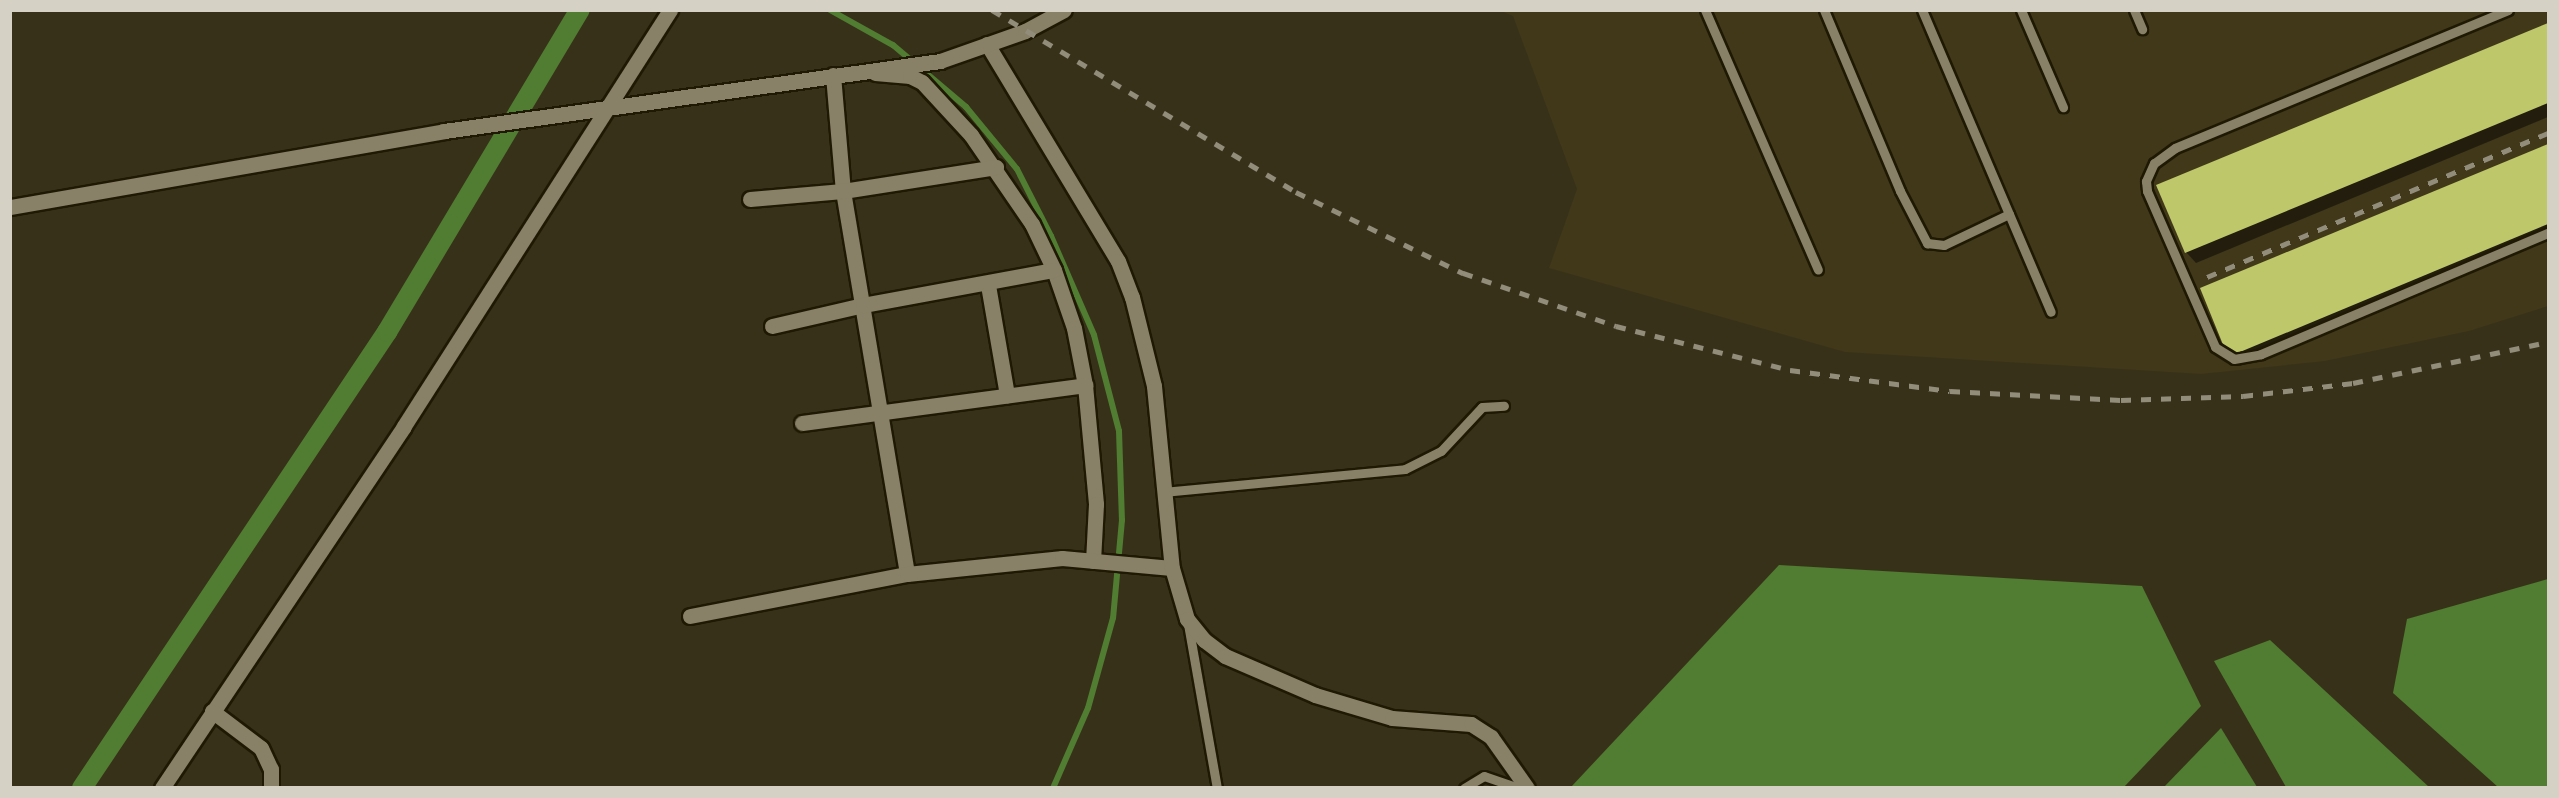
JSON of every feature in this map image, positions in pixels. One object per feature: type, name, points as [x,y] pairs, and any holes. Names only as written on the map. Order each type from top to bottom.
[{"type":"street","points":[[162,788],[404,426],[670,10]]},
{"type":"street","points":[[10,207],[444,131],[940,61],[987,44],[1064,10]]},
{"type":"street","points":[[987,44],[1118,261],[1132,297],[1154,386],[1172,568],[1187,619],[1204,640],[1225,656],[1315,695],[1392,718],[1471,724],[1480,729],[1527,788]]},
{"type":"street","points":[[868,72],[909,76],[922,82],[996,167],[1032,224],[1054,270],[1076,336],[1085,385],[1100,561]]},
{"type":"street","points":[[832,75],[843,191],[907,574]]},
{"type":"street","points":[[750,200],[843,191],[996,167]]},
{"type":"street","points":[[772,326],[863,305],[988,285],[1054,270]]},
{"type":"street","points":[[988,285],[1007,394]]},
{"type":"street","points":[[802,423],[1085,385]]},
{"type":"street","points":[[690,616],[907,574],[1062,558],[1139,567],[1172,568]]},
{"type":"street","points":[[212,711],[261,748],[271,769],[271,788]]},
{"type":"lane","points":[[1706,10],[1818,270]]},
{"type":"lane","points":[[1824,10],[1900,191],[1927,243],[1944,245],[2009,214]]},
{"type":"lane","points":[[1922,10],[2051,312]]},
{"type":"lane","points":[[2021,10],[2063,107]]},
{"type":"lane","points":[[2134,10],[2142,29]]},
{"type":"lane","points":[[2508,10],[2175,148],[2154,163],[2146,181],[2147,191],[2215,347],[2234,359],[2261,354],[2548,233]]},
{"type":"lane","points":[[1163,492],[1405,469],[1441,451],[1482,407],[1504,406]]},
{"type":"lane","points":[[1187,619],[1217,788]]},
{"type":"lane","points":[[1464,788],[1475,780],[1493,776],[1518,788]]},
{"type":"shaded area","points":[[1501,11],[2548,11],[2548,306],[2469,331],[2325,361],[2201,374],[1845,352],[1549,268],[1577,189],[1513,16]]},
{"type":"shaded area","points":[[1779,565],[2142,586],[2201,706],[2124,787],[1571,787]]},
{"type":"shaded area","points":[[2548,579],[2548,787],[2498,787],[2393,693],[2407,619]]},
{"type":"shaded area","points":[[2270,640],[2429,787],[2286,787],[2214,661]]},
{"type":"shaded area","points":[[2221,728],[2257,787],[2164,787]]},
{"type":"building","points":[[2548,23],[2548,103],[2185,253],[2156,185]]},
{"type":"building","points":[[2548,144],[2548,224],[2228,357],[2200,288]]},
{"type":"waterway","points":[[82,788],[387,332],[580,10]]},
{"type":"waterway","points":[[830,10],[893,45],[966,107],[1017,169],[1051,236],[1094,335],[1119,431],[1122,520],[1113,618],[1088,708],[1053,788]]},
{"type":"railway","points":[[992,10],[1296,192],[1463,273],[1616,326],[1790,370],[1950,391],[2121,400],[2243,396],[2353,383],[2548,342]]},
{"type":"railway","points":[[2207,277],[2548,133]]}]
